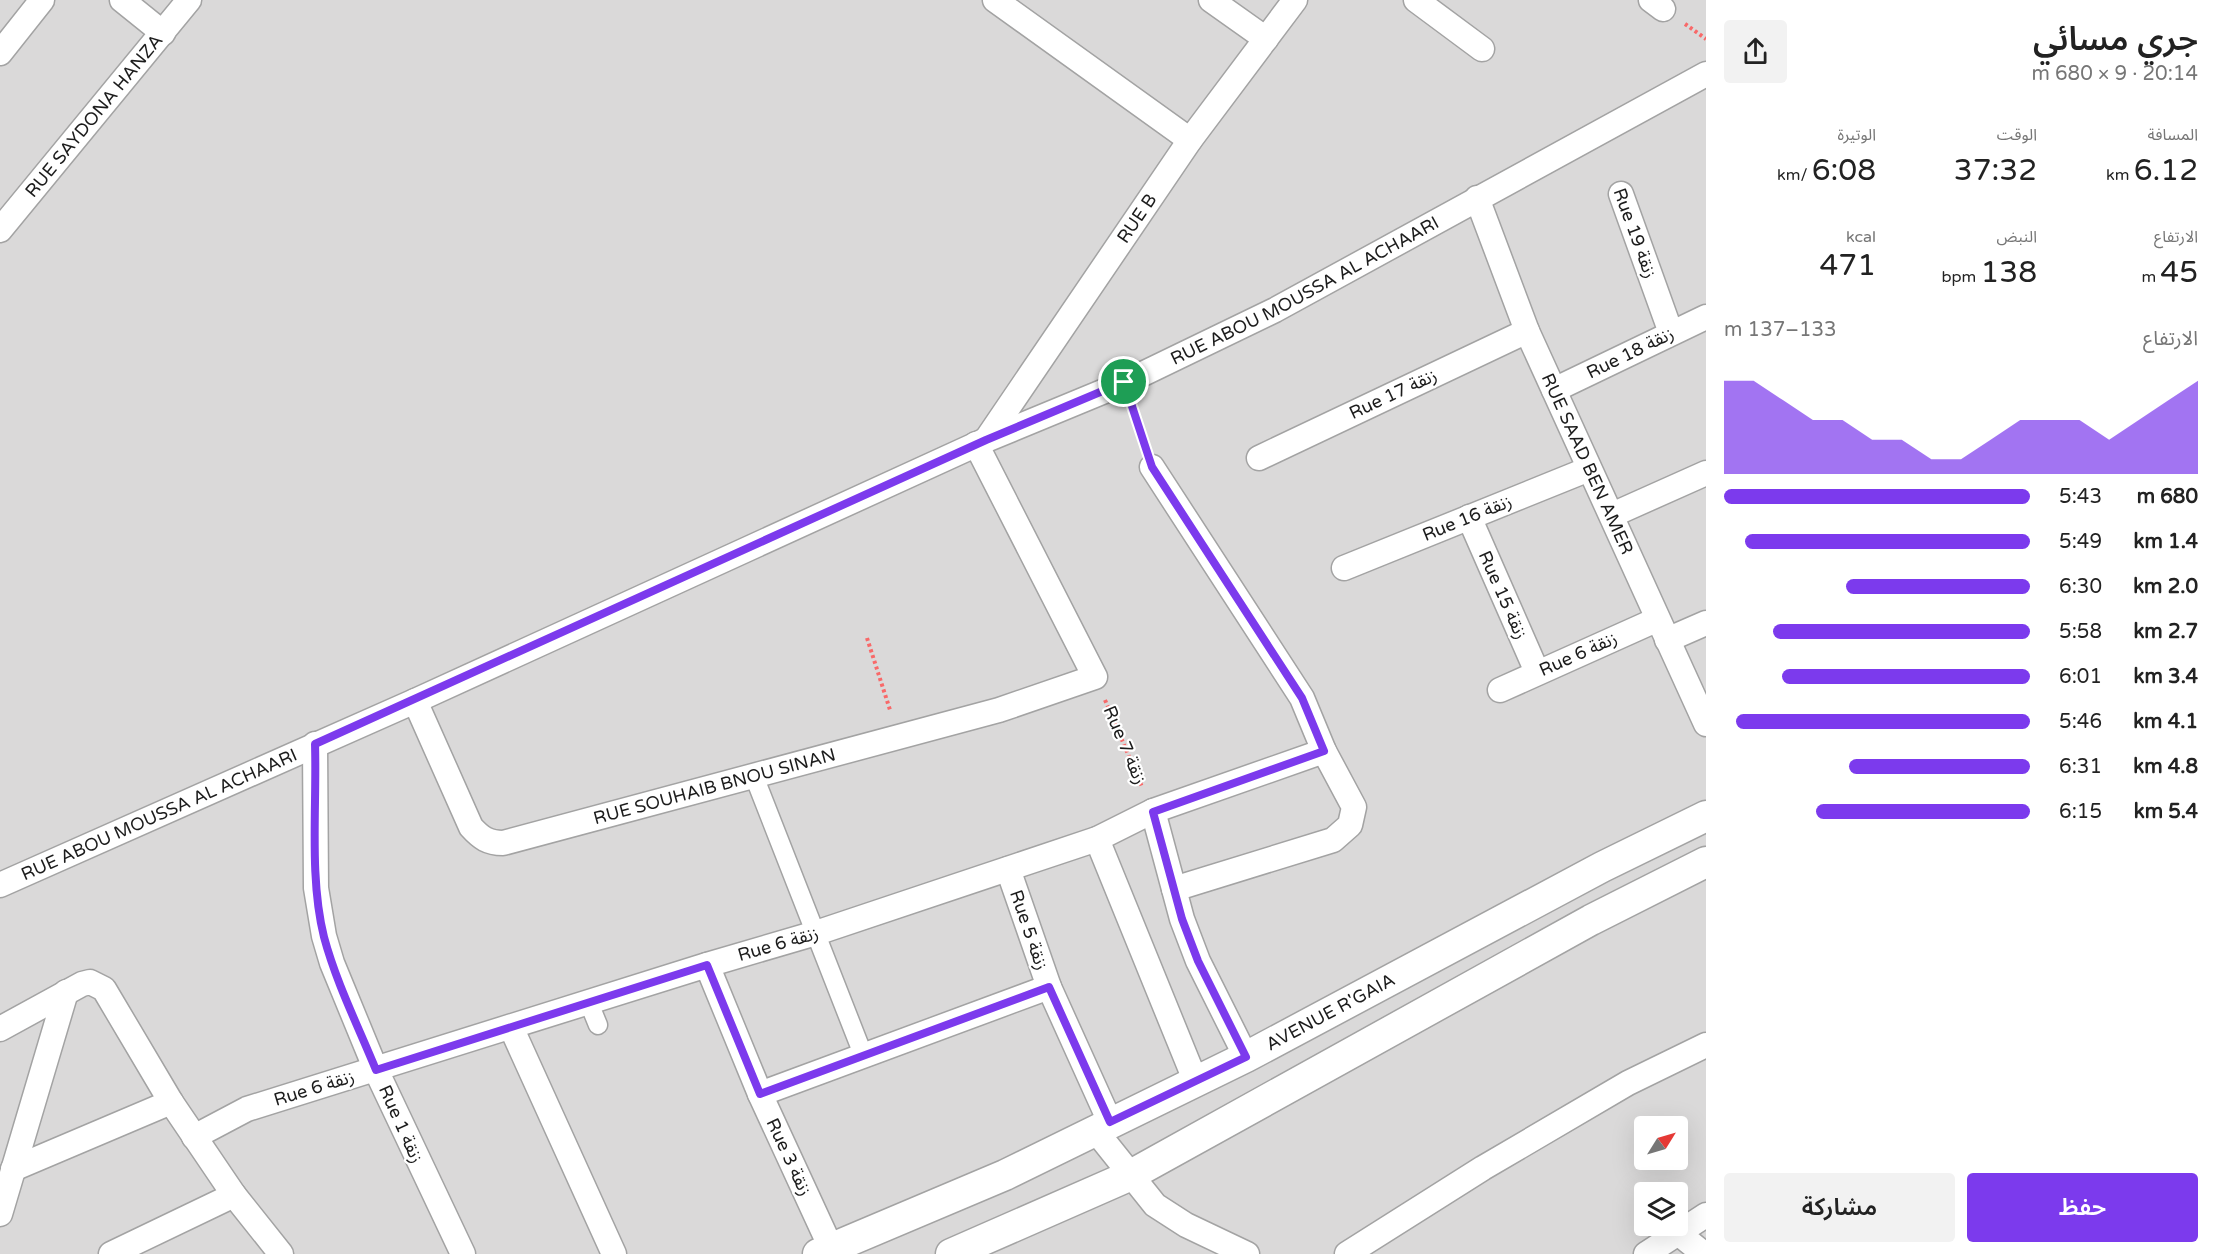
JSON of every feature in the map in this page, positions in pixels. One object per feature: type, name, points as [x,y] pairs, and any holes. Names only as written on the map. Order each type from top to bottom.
[{"type":"street","points":[[0,53],[42,0]]},
{"type":"street","points":[[122,0],[163,33]]},
{"type":"street","name":"RUE SAYDONA HANZA","points":[[0,230],[189,0]]},
{"type":"street","points":[[995,0],[1190,140]]},
{"type":"street","points":[[1211,0],[1266,39]]},
{"type":"street","name":"RUE B","points":[[981,442],[1190,140],[1295,0]]},
{"type":"street","points":[[1416,0],[1444,7],[1482,49]]},
{"type":"street","name":"RUE ABOU MOUSSA AL ACHAARI","points":[[2,881],[415,701],[981,442],[1124,382],[1275,310],[1706,74]]},
{"type":"street","name":"Rue 19 زنقة","points":[[1621,194],[1671,333]]},
{"type":"street","name":"RUE SAAD BEN AMER","points":[[1477,198],[1527,331],[1706,724]]},
{"type":"street","name":"Rue 18 زنقة","points":[[1554,390],[1706,317]]},
{"type":"street","name":"Rue 17 زنقة","points":[[1259,458],[1527,331]]},
{"type":"street","points":[[981,442],[1095,677]]},
{"type":"street","points":[[1152,467],[1302,698],[1324,751],[1354,807],[1350,825],[1333,840],[1174,889]]},
{"type":"street","name":"Rue 16 زنقة","points":[[1344,568],[1589,470]]},
{"type":"street","points":[[1612,515],[1706,473]]},
{"type":"street","name":"Rue 15 زنقة","points":[[1469,517],[1537,672]]},
{"type":"street","name":"Rue 6 زنقة","points":[[1500,690],[1537,672],[1662,630],[1706,623]]},
{"type":"street","name":"RUE SOUHAIB BNOU SINAN","points":[[415,701],[471,827],[480,837],[492,843],[519,841],[999,710],[1095,677]]},
{"type":"street","name":"Rue 1 زنقة","points":[[315,744],[316,888],[319,912],[332,963],[376,1070],[463,1254]]},
{"type":"street","name":"Rue 6 زنقة","points":[[194,1137],[247,1109],[816,933],[1008,869],[1097,838],[1153,812],[1324,751]]},
{"type":"street","points":[[754,776],[864,1057]]},
{"type":"street","points":[[1153,812],[1174,889],[1198,961],[1246,1057]]},
{"type":"street","name":"AVENUE R'GAIA","points":[[825,1251],[1005,1175],[1246,1057],[1602,867],[1706,816]]},
{"type":"street","points":[[1097,838],[1195,1080]]},
{"type":"street","points":[[951,1254],[1129,1176],[1591,920],[1706,862]]},
{"type":"street","name":"Rue 5 زنقة","points":[[1008,869],[1049,987],[1103,1126],[1129,1176],[1155,1205],[1170,1215],[1247,1254]]},
{"type":"street","name":"Rue 3 زنقة","points":[[707,965],[825,1251]]},
{"type":"street","points":[[0,1029],[66,992],[90,982],[104,989],[194,1137],[234,1196],[281,1254]]},
{"type":"street","points":[[760,1094],[1049,987]]},
{"type":"street","points":[[0,1214],[66,992]]},
{"type":"street","points":[[589,1003],[598,1025]]},
{"type":"street","points":[[510,1026],[614,1254]]},
{"type":"street","points":[[1347,1254],[1522,1145],[1628,1083],[1706,1045]]},
{"type":"street","points":[[13,1169],[171,1102]]},
{"type":"street","points":[[111,1254],[234,1196]]},
{"type":"street","points":[[1688,1227],[1706,1215]]},
{"type":"street","points":[[1646,1254],[1673,1236]]},
{"type":"street","points":[[1682,1236],[1704,1254]]},
{"type":"path","points":[[1124,382],[1152,467]]},
{"type":"path","points":[[867,639],[898,736]]},
{"type":"path","name":"Rue 7 زنقة","points":[[1095,677],[1153,812]]},
{"type":"shaded area","points":[[0,0],[1706,0],[1706,1254],[0,1254]]},
{"type":"route","points":[[1124,382],[1152,467],[1263,634],[1302,698],[1324,751],[1153,812],[1182,919],[1198,961],[1246,1057],[1110,1122],[1049,987],[760,1094],[707,965],[376,1070],[332,963],[319,912],[316,888],[315,744],[415,701],[976,444],[1124,382]]}]
